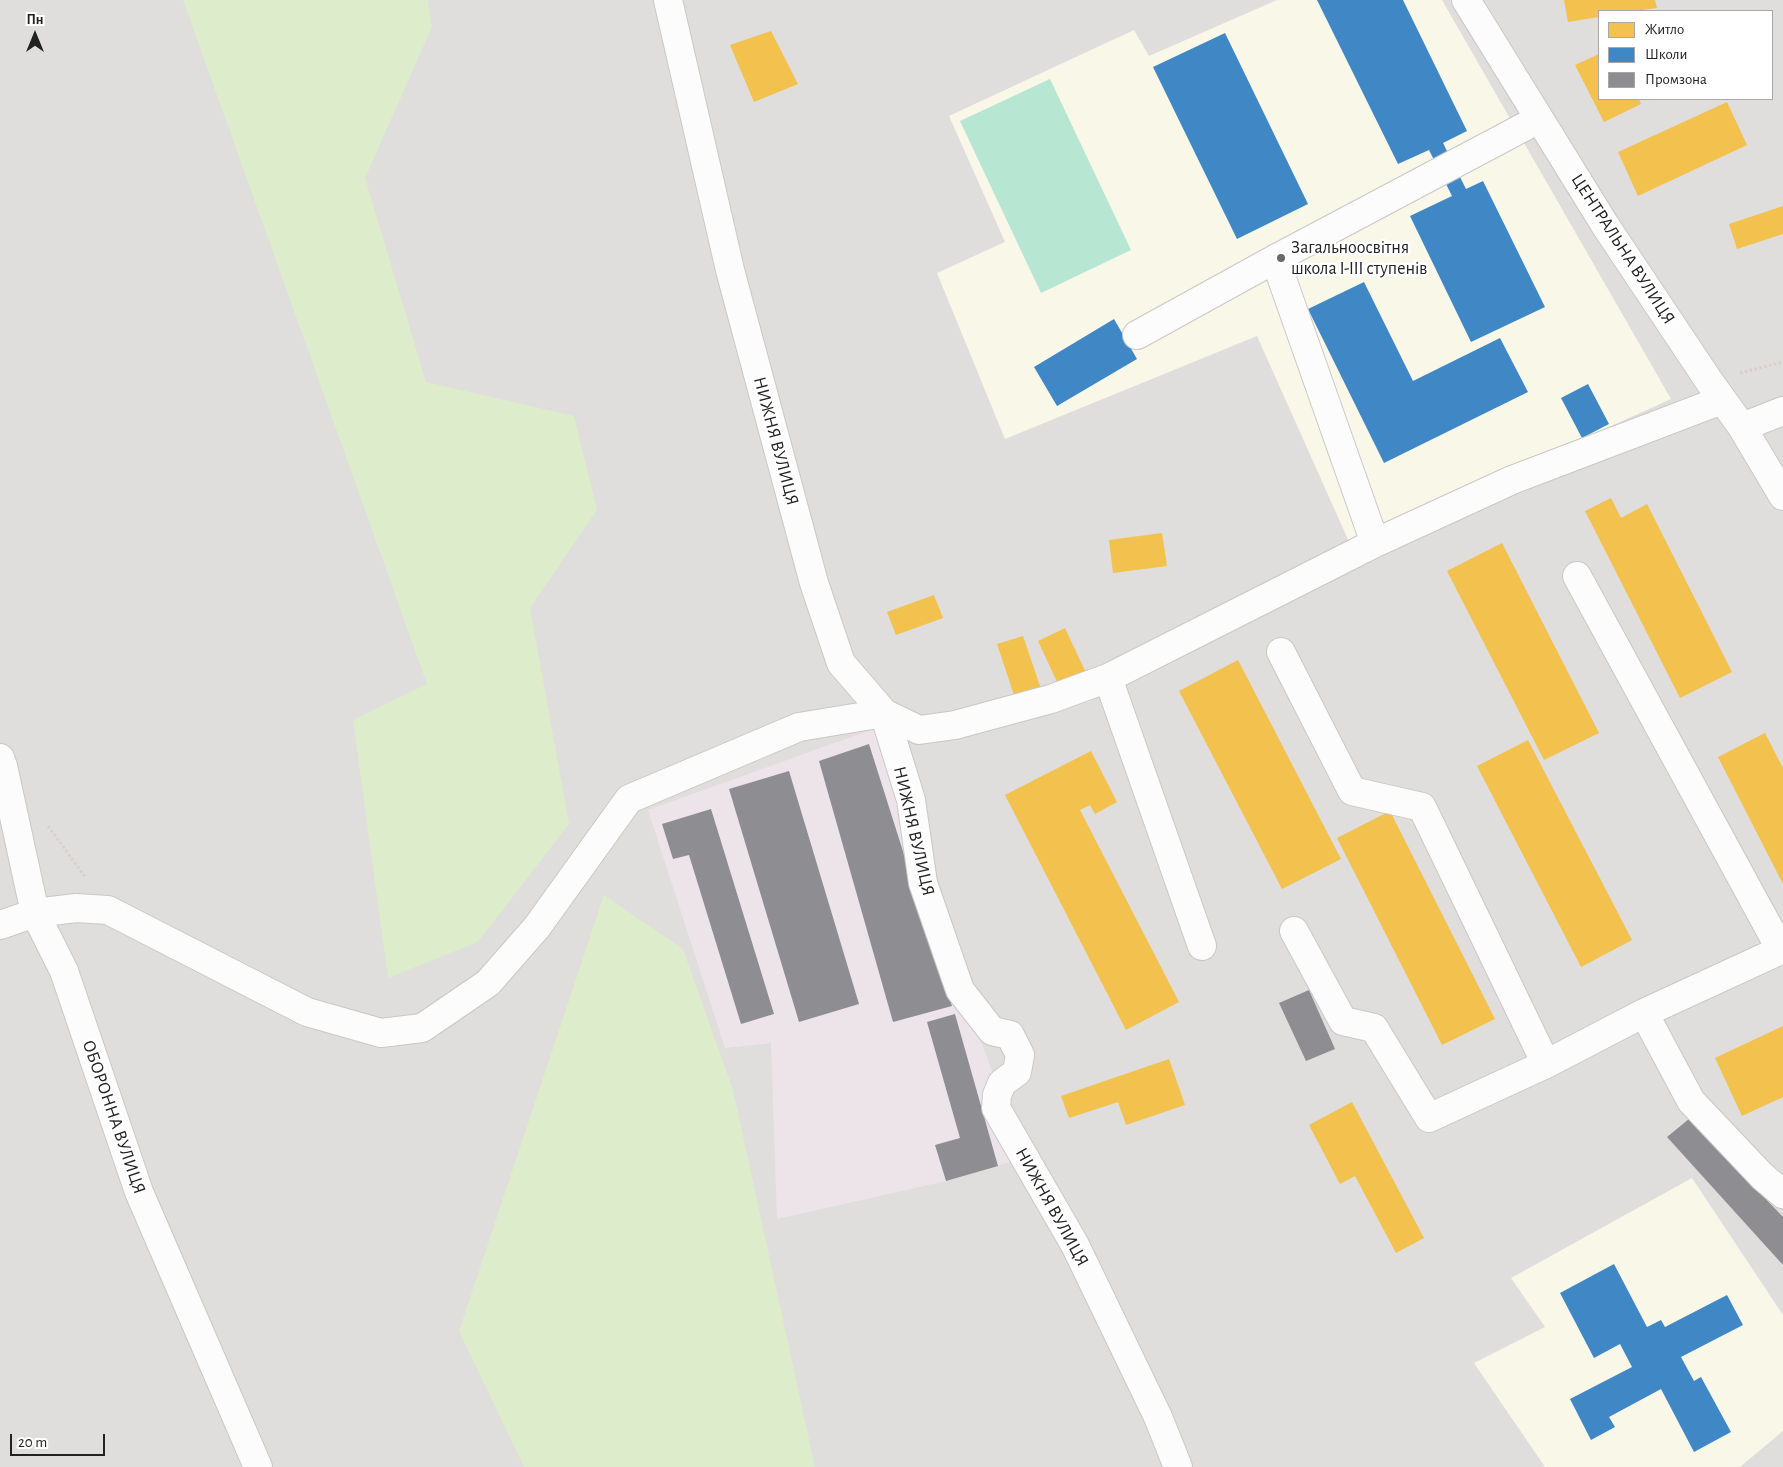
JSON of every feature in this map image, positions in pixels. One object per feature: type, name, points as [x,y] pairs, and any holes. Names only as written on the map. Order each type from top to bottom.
[{"type":"street","name":"НИЖНЯ ВУЛИЦЯ","points":[[668,0],[730,270],[814,583],[841,663],[884,713],[911,800],[923,883],[960,990],[992,1031],[1010,1035],[1020,1055],[1017,1072],[1002,1083],[997,1095],[996,1108],[1076,1245],[1158,1417],[1178,1467]]},
{"type":"street","name":"ЦЕНТРАЛЬНА ВУЛИЦЯ","points":[[1466,0],[1605,225],[1715,390],[1742,427],[1783,496]]},
{"type":"street","points":[[1137,335],[1539,118]]},
{"type":"street","points":[[1275,259],[1375,543]]},
{"type":"street","points":[[0,925],[35,913],[76,908],[108,910],[307,1012],[381,1033],[422,1028],[488,983],[537,927],[629,799],[800,727],[884,713],[919,730],[955,725],[1051,700],[1108,678],[1375,543],[1715,390]]},
{"type":"street","points":[[1742,427],[1783,411]]},
{"type":"street","points":[[1294,931],[1343,1021],[1374,1028],[1429,1118],[1546,1064],[1644,1013],[1782,950],[1577,576]]},
{"type":"street","points":[[1281,652],[1352,791],[1422,807],[1546,1064]]},
{"type":"street","points":[[1108,678],[1202,946]]},
{"type":"street","name":"ОБОРОННА ВУЛИЦЯ","points":[[0,758],[35,913],[64,971],[139,1192],[258,1467]]},
{"type":"street","points":[[1644,1013],[1691,1101],[1762,1176],[1783,1194]]},
{"type":"path","points":[[1715,390],[1783,362]]},
{"type":"path","points":[[47,824],[108,910]]},
{"type":"shaded area","points":[[0,0],[1783,0],[1783,1467],[0,1467]]},
{"type":"shaded area","name":"Загальноосвітня школа I-III ступенів","points":[[1277,0],[1442,0],[1671,399],[1350,544],[1257,336],[1005,439],[937,273],[1005,242],[949,116],[1134,30],[1149,56]]},
{"type":"shaded area","points":[[879,727],[970,1010],[1023,1158],[946,1181],[777,1219],[771,1043],[725,1048],[648,810]]},
{"type":"shaded area","points":[[1692,1178],[1783,1315],[1783,1431],[1740,1467],[1545,1467],[1474,1363],[1545,1327],[1511,1278]]},
{"type":"green space","points":[[183,0],[428,0],[432,27],[365,178],[426,382],[574,416],[597,510],[530,608],[569,824],[478,942],[388,978],[353,720],[427,684]]},
{"type":"green space","points":[[1050,79],[1131,250],[1041,293],[960,121]]},
{"type":"green space","points":[[604,895],[683,949],[733,1090],[815,1467],[524,1467],[459,1331]]},
{"type":"building: Житло","points":[[1564,0],[1655,0],[1657,8],[1642,10],[1598,10],[1598,17],[1568,22]]},
{"type":"building: Житло","points":[[771,31],[798,84],[754,102],[730,45]]},
{"type":"building: Житло","points":[[1598,54],[1598,100],[1639,100],[1641,104],[1604,122],[1575,65]]},
{"type":"building: Житло","points":[[1727,102],[1747,145],[1638,196],[1618,152]]},
{"type":"building: Житло","points":[[1783,206],[1783,234],[1737,249],[1729,224]]},
{"type":"building: Житло","points":[[1611,498],[1621,518],[1647,504],[1732,672],[1680,698],[1585,511]]},
{"type":"building: Житло","points":[[1162,533],[1167,566],[1113,573],[1109,540]]},
{"type":"building: Житло","points":[[1502,543],[1599,733],[1544,760],[1447,571]]},
{"type":"building: Житло","points":[[934,595],[943,618],[896,635],[887,612]]},
{"type":"building: Житло","points":[[1065,628],[1086,673],[1059,686],[1038,641]]},
{"type":"building: Житло","points":[[1023,636],[1042,692],[1016,701],[997,644]]},
{"type":"building: Житло","points":[[1238,660],[1341,859],[1282,889],[1179,691]]},
{"type":"building: Житло","points":[[1765,733],[1783,768],[1783,884],[1718,757]]},
{"type":"building: Житло","points":[[1528,740],[1632,940],[1581,967],[1477,766]]},
{"type":"building: Житло","points":[[1091,751],[1117,802],[1095,814],[1090,805],[1080,810],[1179,1002],[1126,1030],[1005,795]]},
{"type":"building: Житло","points":[[1390,811],[1495,1019],[1442,1045],[1337,838]]},
{"type":"building: Житло","points":[[1783,1026],[1783,1097],[1742,1116],[1715,1058]]},
{"type":"building: Житло","points":[[1169,1059],[1185,1105],[1126,1125],[1118,1102],[1069,1118],[1061,1096]]},
{"type":"building: Житло","points":[[1352,1102],[1424,1238],[1396,1253],[1355,1176],[1340,1184],[1309,1125]]},
{"type":"building: Школи","points":[[1317,0],[1403,0],[1467,131],[1443,143],[1466,189],[1483,181],[1545,307],[1471,342],[1410,216],[1452,196],[1429,150],[1398,164]]},
{"type":"building: Школи","points":[[1225,33],[1308,204],[1237,239],[1153,67]]},
{"type":"building: Школи","points":[[1364,282],[1413,381],[1500,338],[1528,392],[1384,463],[1308,309]]},
{"type":"building: Школи","points":[[1114,319],[1137,359],[1057,406],[1034,367]]},
{"type":"building: Школи","points":[[1588,384],[1609,424],[1582,438],[1561,398]]},
{"type":"building: Школи","points":[[1614,1264],[1647,1327],[1661,1320],[1665,1327],[1727,1295],[1743,1325],[1681,1357],[1694,1381],[1701,1377],[1731,1432],[1694,1452],[1661,1389],[1609,1417],[1615,1427],[1591,1440],[1570,1399],[1632,1367],[1620,1344],[1594,1358],[1560,1293]]},
{"type":"building: Промзона","points":[[869,744],[952,1006],[893,1022],[819,761]]},
{"type":"building: Промзона","points":[[789,771],[859,1004],[799,1022],[729,789]]},
{"type":"building: Промзона","points":[[711,809],[774,1014],[741,1024],[689,855],[673,859],[662,824]]},
{"type":"building: Промзона","points":[[1309,990],[1335,1049],[1306,1061],[1279,1003]]},
{"type":"building: Промзона","points":[[955,1014],[998,1166],[946,1181],[935,1145],[960,1138],[927,1022]]},
{"type":"building: Промзона","points":[[1689,1119],[1783,1217],[1783,1265],[1667,1137]]},
{"type":"place","name":"Загальноосвітня школа I-III ступенів","points":[[1281,258]]}]
